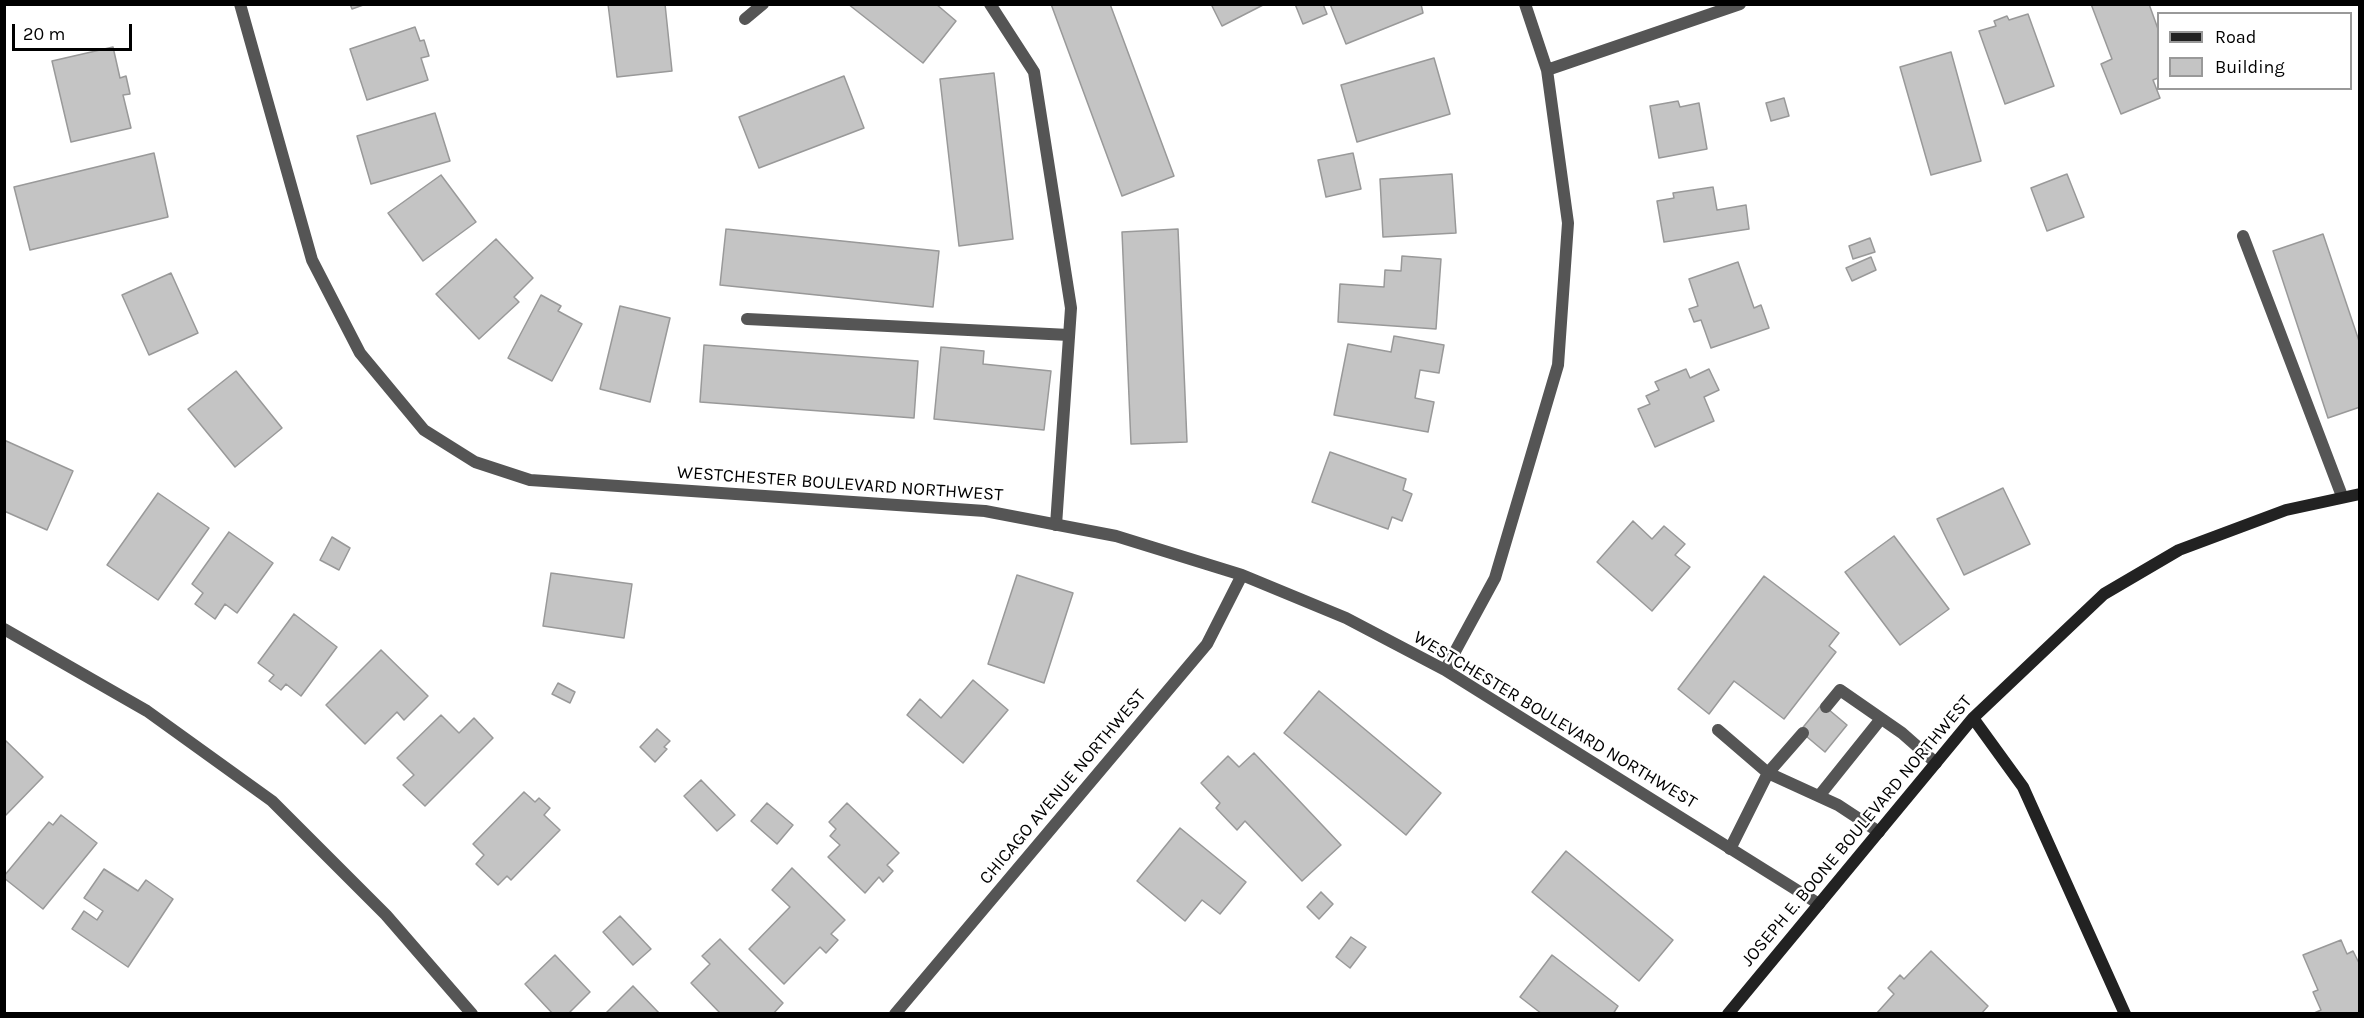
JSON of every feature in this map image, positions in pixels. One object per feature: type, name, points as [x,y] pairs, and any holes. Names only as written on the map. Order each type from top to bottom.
[{"type":"main road","name":"JOSEPH E. BOONE BOULEVARD NORTHWEST","points":[[1728,1014],[1973,718],[2104,594],[2179,550],[2286,510],[2342,496],[2360,494]]},
{"type":"main road","points":[[1973,718],[2023,787],[2125,1014]]},
{"type":"street","name":"WESTCHESTER BOULEVARD NORTHWEST","points":[[240,4],[312,260],[360,353],[424,430],[475,462],[531,480],[985,511],[1116,536],[1242,574],[1346,618],[1445,670],[1819,904]]},
{"type":"street","points":[[745,19],[763,4]]},
{"type":"street","points":[[990,4],[1034,72],[1071,308],[1056,525]]},
{"type":"street","points":[[1445,670],[1495,578],[1558,365],[1568,223],[1546,70],[1525,4]]},
{"type":"street","points":[[1546,70],[1740,4]]},
{"type":"street","points":[[2243,236],[2342,496]]},
{"type":"street","points":[[747,319],[1069,335]]},
{"type":"street","name":"CHICAGO AVENUE NORTHWEST","points":[[895,1014],[1207,644],[1242,574]]},
{"type":"street","points":[[4,629],[147,711],[272,801],[386,915],[472,1014]]},
{"type":"street","points":[[1826,707],[1840,690],[1880,720],[1902,733],[1936,763]]},
{"type":"street","points":[[1819,796],[1880,720]]},
{"type":"street","points":[[1718,730],[1768,773],[1819,796],[1879,832]]},
{"type":"street","points":[[1730,849],[1768,773],[1803,734]]},
{"type":"building","points":[[350,4],[366,4],[352,9]]},
{"type":"building","points":[[608,4],[665,4],[672,71],[617,77]]},
{"type":"building","points":[[848,4],[936,4],[956,21],[923,63]]},
{"type":"building","points":[[1051,4],[1110,4],[1174,176],[1122,196]]},
{"type":"building","points":[[1211,4],[1265,4],[1222,26]]},
{"type":"building","points":[[1295,4],[1323,4],[1327,14],[1303,24]]},
{"type":"building","points":[[1330,4],[1421,4],[1423,13],[1346,44]]},
{"type":"building","points":[[2091,4],[2149,4],[2157,26],[2157,78],[2153,80],[2160,98],[2121,114],[2101,64],[2112,59]]},
{"type":"building","points":[[2028,14],[2054,86],[2005,104],[1979,31],[1996,26],[1994,21],[2007,16],[2009,20]]},
{"type":"building","points":[[415,27],[420,41],[424,40],[429,56],[421,58],[428,80],[367,100],[350,49]]},
{"type":"building","points":[[113,47],[120,78],[126,76],[130,94],[123,95],[131,128],[71,142],[52,61]]},
{"type":"building","points":[[1951,52],[1981,161],[1931,175],[1900,67]]},
{"type":"building","points":[[1434,58],[1450,114],[1357,142],[1341,85]]},
{"type":"building","points":[[994,73],[1013,239],[959,246],[940,79]]},
{"type":"building","points":[[844,76],[864,128],[759,168],[739,117]]},
{"type":"building","points":[[1784,98],[1789,116],[1771,121],[1766,103]]},
{"type":"building","points":[[1678,101],[1680,107],[1699,103],[1707,149],[1659,158],[1650,106]]},
{"type":"building","points":[[435,113],[450,161],[371,184],[357,136]]},
{"type":"building","points":[[154,153],[168,217],[30,250],[14,187]]},
{"type":"building","points":[[1353,153],[1361,189],[1326,197],[1318,160]]},
{"type":"building","points":[[1452,174],[1456,233],[1383,237],[1380,179]]},
{"type":"building","points":[[2067,174],[2084,217],[2047,231],[2031,188]]},
{"type":"building","points":[[441,175],[476,222],[423,261],[388,213]]},
{"type":"building","points":[[1713,187],[1717,210],[1746,205],[1749,229],[1664,242],[1657,201],[1674,198],[1673,193]]},
{"type":"building","points":[[726,229],[939,251],[933,307],[720,285]]},
{"type":"building","points":[[1178,229],[1187,442],[1131,444],[1122,232]]},
{"type":"building","points":[[2323,234],[2360,344],[2360,407],[2328,418],[2273,251]]},
{"type":"building","points":[[1870,238],[1875,252],[1853,259],[1849,246]]},
{"type":"building","points":[[496,239],[533,278],[514,297],[519,302],[479,339],[436,294]]},
{"type":"building","points":[[1402,256],[1441,259],[1436,329],[1338,322],[1340,284],[1384,287],[1385,270],[1401,271]]},
{"type":"building","points":[[1871,257],[1876,270],[1852,281],[1846,268]]},
{"type":"building","points":[[1738,262],[1754,308],[1761,305],[1769,328],[1711,348],[1701,320],[1694,322],[1689,309],[1698,306],[1689,279]]},
{"type":"building","points":[[171,273],[198,333],[149,355],[122,295]]},
{"type":"building","points":[[541,295],[561,306],[558,311],[582,324],[552,381],[508,358]]},
{"type":"building","points":[[620,306],[670,318],[650,402],[600,389]]},
{"type":"building","points":[[1394,336],[1444,345],[1439,373],[1420,370],[1415,398],[1434,402],[1428,432],[1334,415],[1348,344],[1391,352]]},
{"type":"building","points":[[704,345],[918,361],[914,418],[700,402]]},
{"type":"building","points":[[941,347],[984,351],[983,364],[1051,371],[1044,430],[934,419]]},
{"type":"building","points":[[1686,369],[1690,378],[1709,369],[1719,390],[1704,397],[1714,421],[1655,447],[1638,409],[1650,404],[1646,396],[1659,390],[1655,382]]},
{"type":"building","points":[[236,371],[282,428],[235,467],[188,409]]},
{"type":"building","points":[[4,440],[73,471],[47,530],[4,511]]},
{"type":"building","points":[[1330,452],[1406,479],[1403,490],[1412,494],[1402,521],[1392,517],[1388,529],[1312,502]]},
{"type":"building","points":[[2003,488],[2030,544],[1964,575],[1937,519]]},
{"type":"building","points":[[158,493],[209,528],[158,600],[107,565]]},
{"type":"building","points":[[1633,521],[1652,539],[1664,526],[1685,544],[1675,555],[1690,567],[1652,611],[1597,562]]},
{"type":"building","points":[[229,532],[273,563],[237,613],[225,604],[215,619],[195,604],[203,593],[192,584]]},
{"type":"building","points":[[1894,536],[1949,609],[1900,645],[1845,572]]},
{"type":"building","points":[[332,537],[350,548],[339,570],[320,560]]},
{"type":"building","points":[[551,573],[632,584],[624,638],[543,626]]},
{"type":"building","points":[[1017,575],[1073,593],[1044,683],[988,664]]},
{"type":"building","points":[[1764,576],[1839,633],[1829,646],[1836,652],[1784,719],[1734,681],[1709,714],[1678,689]]},
{"type":"building","points":[[294,614],[337,647],[301,696],[286,684],[281,690],[269,681],[274,675],[258,663]]},
{"type":"building","points":[[381,650],[428,696],[404,720],[397,712],[365,744],[326,705]]},
{"type":"building","points":[[973,680],[1008,710],[963,763],[907,715],[920,699],[941,718]]},
{"type":"building","points":[[558,683],[575,692],[570,703],[552,694]]},
{"type":"building","points":[[1319,691],[1441,793],[1406,835],[1284,733]]},
{"type":"building","points":[[1822,704],[1847,725],[1825,752],[1800,731]]},
{"type":"building","points":[[441,715],[459,733],[474,718],[493,738],[425,806],[403,785],[414,775],[397,758]]},
{"type":"building","points":[[657,729],[670,741],[664,747],[667,749],[655,762],[640,747]]},
{"type":"building","points":[[4,741],[43,777],[4,817]]},
{"type":"building","points":[[1254,753],[1341,845],[1302,881],[1245,821],[1237,830],[1216,808],[1220,803],[1201,783],[1228,756],[1239,767]]},
{"type":"building","points":[[701,780],[735,815],[717,831],[684,796]]},
{"type":"building","points":[[524,792],[535,802],[539,798],[550,808],[544,815],[560,830],[511,880],[507,876],[498,885],[476,864],[484,855],[473,844]]},
{"type":"building","points":[[767,803],[793,825],[777,844],[751,821]]},
{"type":"building","points":[[847,803],[899,853],[887,865],[893,871],[883,882],[879,877],[865,893],[828,857],[840,845],[830,836],[836,829],[829,822]]},
{"type":"building","points":[[61,815],[97,843],[43,909],[4,876],[49,822],[53,825]]},
{"type":"building","points":[[1180,828],[1246,882],[1220,914],[1202,900],[1185,921],[1137,881]]},
{"type":"building","points":[[1566,851],[1673,940],[1639,981],[1532,892]]},
{"type":"building","points":[[792,868],[845,920],[831,934],[838,940],[826,953],[820,947],[784,984],[749,949],[790,907],[772,890]]},
{"type":"building","points":[[104,869],[138,891],[146,880],[173,899],[128,967],[72,929],[84,911],[97,920],[103,911],[84,898]]},
{"type":"building","points":[[1321,892],[1333,904],[1319,919],[1307,907]]},
{"type":"building","points":[[620,916],[651,949],[633,965],[603,932]]},
{"type":"building","points":[[1351,937],[1366,947],[1350,968],[1336,957]]},
{"type":"building","points":[[720,939],[783,1003],[773,1014],[721,1014],[691,983],[710,964],[702,956]]},
{"type":"building","points":[[2341,940],[2347,954],[2353,951],[2360,965],[2360,1014],[2312,1014],[2321,1010],[2313,992],[2318,990],[2303,955]]},
{"type":"building","points":[[1931,951],[1988,1006],[1981,1014],[1876,1014],[1894,994],[1888,988],[1900,975],[1904,979]]},
{"type":"building","points":[[555,955],[590,992],[568,1014],[553,1014],[525,984]]},
{"type":"building","points":[[1552,955],[1618,1006],[1613,1014],[1542,1014],[1520,997]]},
{"type":"building","points":[[633,986],[660,1014],[605,1014]]}]
